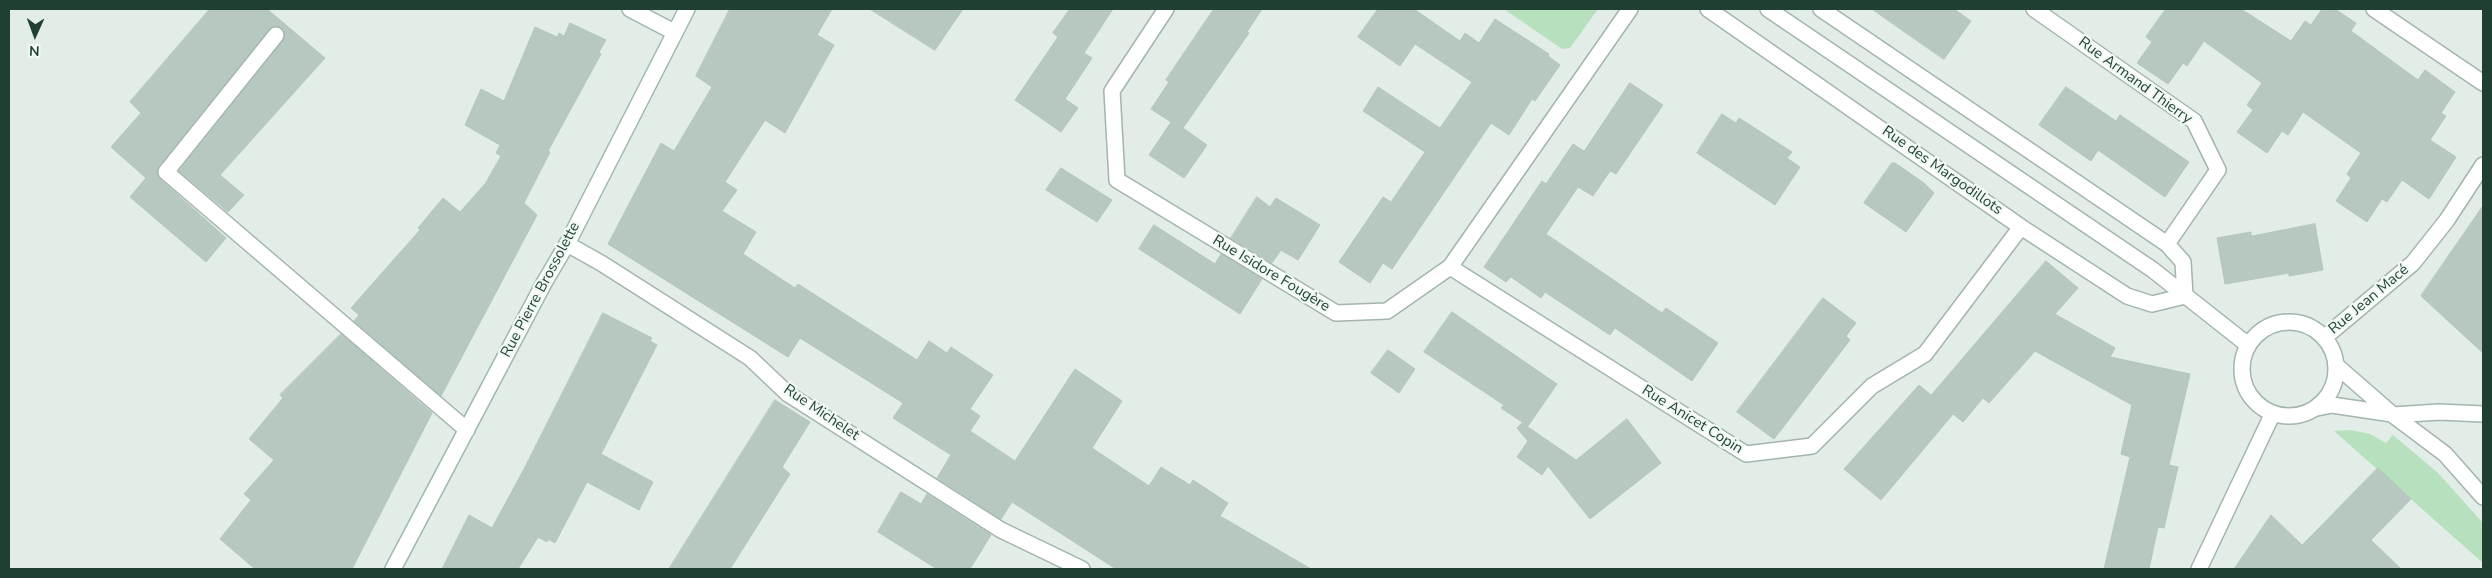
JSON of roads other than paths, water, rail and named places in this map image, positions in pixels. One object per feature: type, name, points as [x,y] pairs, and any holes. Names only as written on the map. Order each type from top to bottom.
[{"type":"street","points":[[630,9],[674,32]]},
{"type":"street","name":"Rue Pierre Brossolette","points":[[393,569],[544,283],[567,244],[687,9]]},
{"type":"street","name":"Rue Isidore Fougère","points":[[1166,9],[1112,91],[1117,180],[1336,313],[1387,311],[1450,267],[1630,9]]},
{"type":"street","name":"Rue des Margodillots","points":[[1708,9],[2021,226],[2127,296],[2152,304],[2185,296]]},
{"type":"street","points":[[1768,9],[2153,270],[2248,345]]},
{"type":"street","points":[[1821,9],[2167,244],[2183,262],[2185,296]]},
{"type":"street","name":"Rue Armand Thierry","points":[[2034,9],[2194,121],[2218,170],[2167,244]]},
{"type":"street","points":[[2374,9],[2483,83]]},
{"type":"street","points":[[276,35],[166,172],[467,430]]},
{"type":"street","name":"Rue Jean Macé","points":[[2325,337],[2413,264],[2447,220],[2483,165]]},
{"type":"street","name":"Rue Anicet Copin","points":[[1450,267],[1746,454],[1812,446],[1872,386],[1925,354],[2021,226]]},
{"type":"street","name":"Rue Michelet","points":[[567,244],[601,263],[750,358],[788,394],[1001,530],[1082,569]]},
{"type":"street","points":[[2317,408],[2332,390],[2338,367],[2334,351],[2325,337],[2314,328],[2300,322],[2270,325],[2258,333],[2248,345],[2242,364],[2244,385],[2255,402],[2273,413],[2288,416],[2303,414],[2317,408],[2332,405],[2393,414],[2439,412],[2483,414]]},
{"type":"street","points":[[2338,367],[2393,414],[2445,454],[2483,497]]},
{"type":"street","points":[[2199,569],[2273,413]]}]
